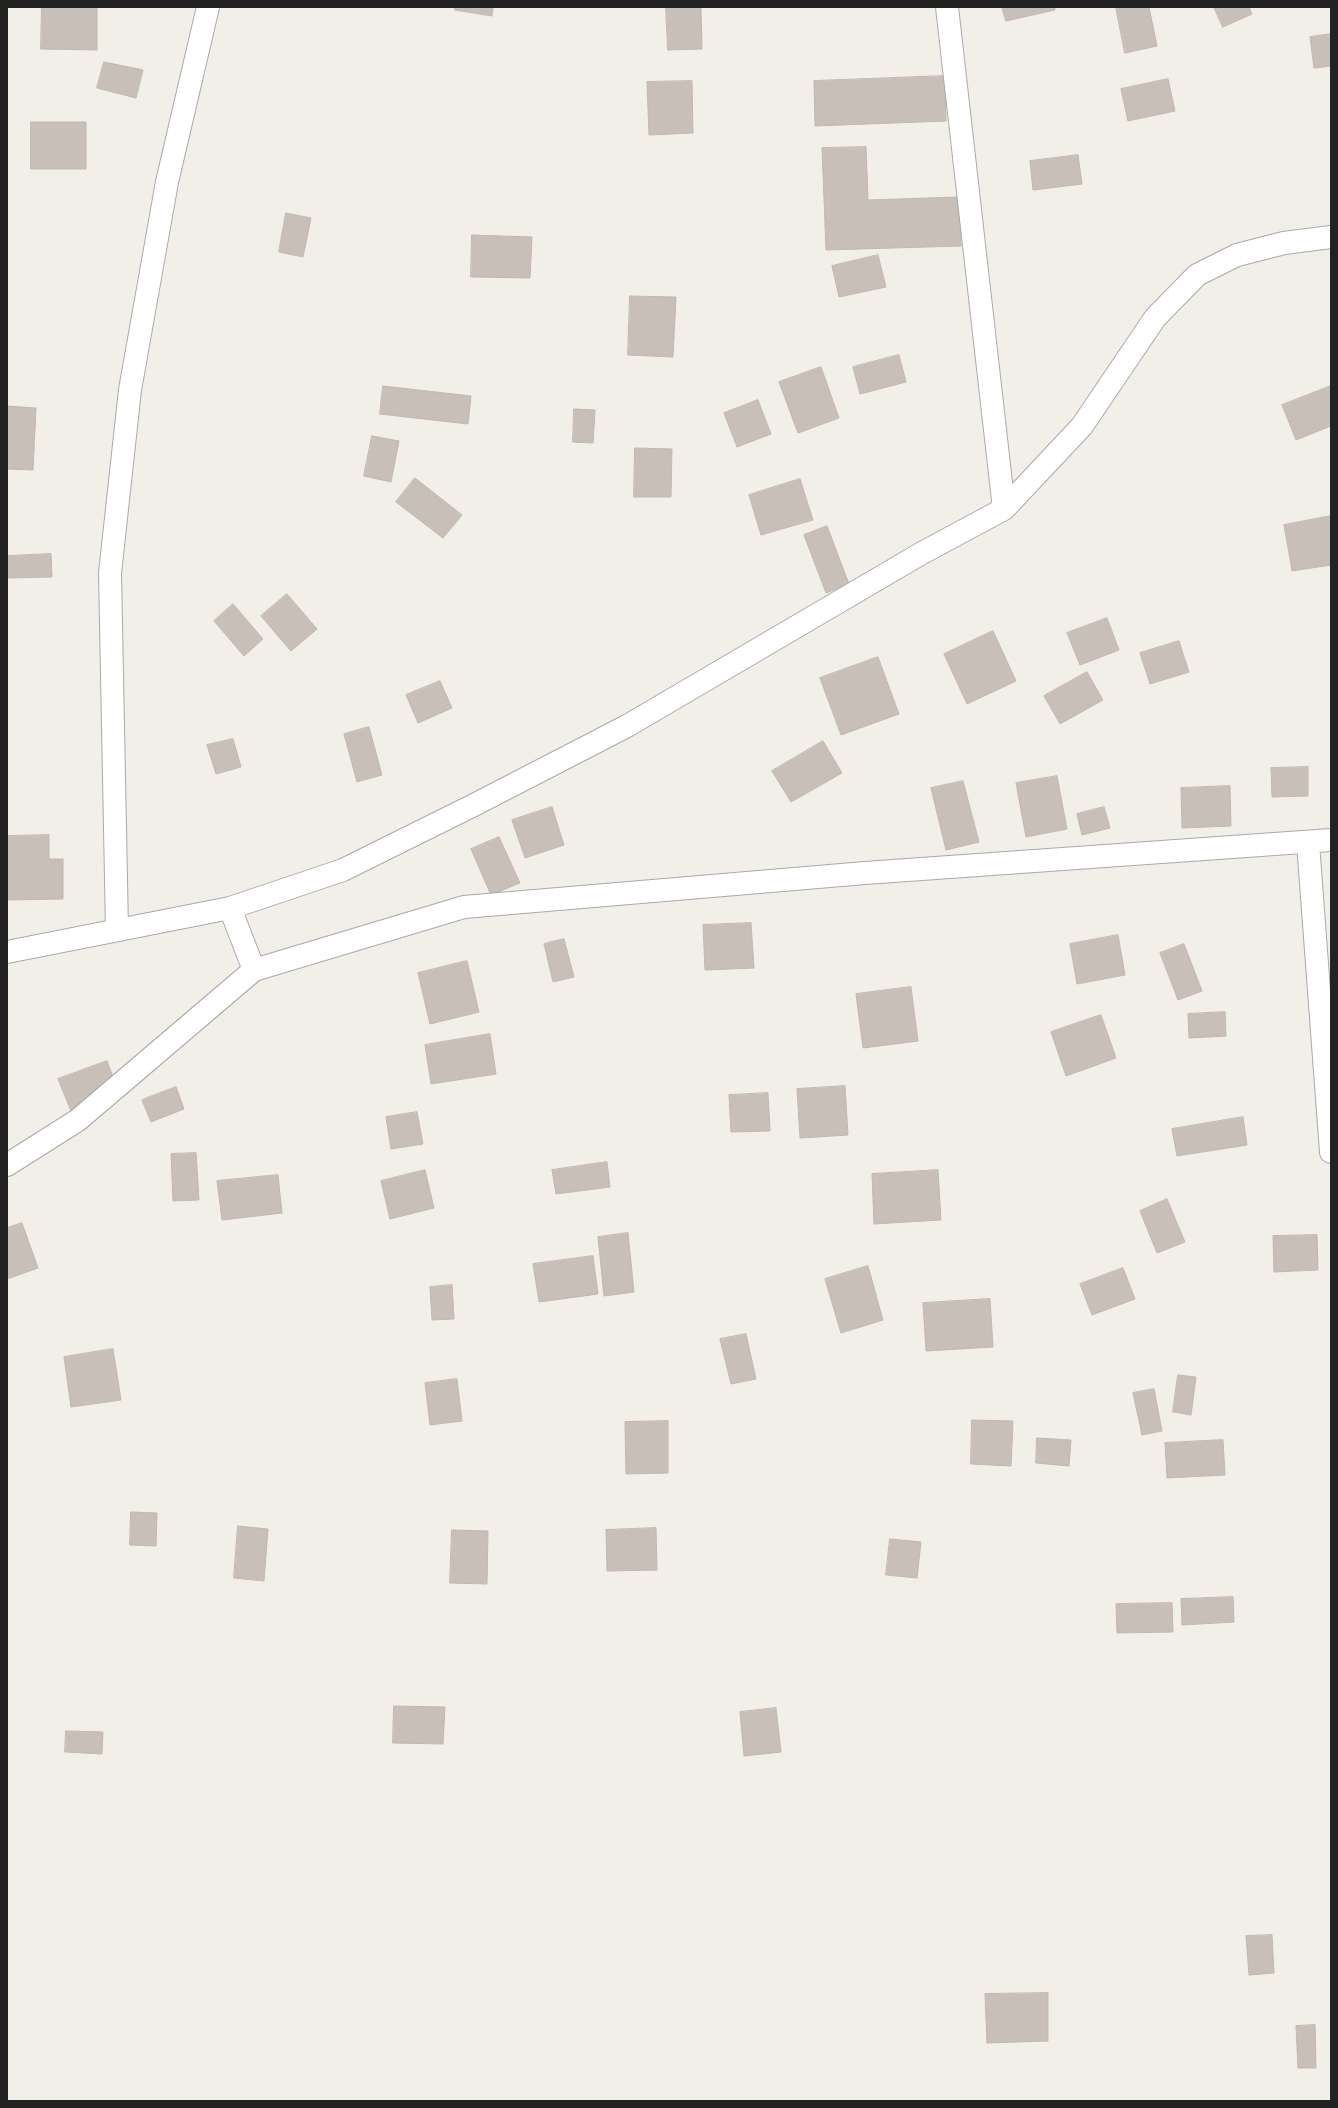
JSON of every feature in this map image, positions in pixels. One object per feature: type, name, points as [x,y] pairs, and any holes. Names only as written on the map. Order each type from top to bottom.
[{"type":"street","points":[[117,930],[110,573],[131,382],[167,182],[208,7]]},
{"type":"street","points":[[947,7],[1004,509]]},
{"type":"street","points":[[7,952],[230,908],[343,870],[474,805],[627,726],[922,553],[1004,509],[1082,426],[1155,318],[1197,275],[1237,255],[1284,243],[1331,237]]},
{"type":"street","points":[[7,1165],[78,1120],[254,970],[464,907],[873,872],[1308,843],[1331,840]]},
{"type":"street","points":[[1308,843],[1331,1152]]},
{"type":"street","points":[[230,908],[254,970]]},
{"type":"building","points":[[42,7],[97,7],[97,50],[41,49]]},
{"type":"building","points":[[455,7],[493,7],[492,16],[455,10]]},
{"type":"building","points":[[666,7],[701,7],[702,49],[668,50]]},
{"type":"building","points":[[1002,7],[1055,7],[1055,10],[1006,21]]},
{"type":"building","points":[[1116,7],[1149,7],[1157,46],[1125,53]]},
{"type":"building","points":[[1214,7],[1249,7],[1252,14],[1223,27]]},
{"type":"building","points":[[1331,34],[1331,66],[1314,68],[1310,37]]},
{"type":"building","points":[[104,62],[143,70],[136,98],[97,88]]},
{"type":"building","points":[[945,76],[946,121],[815,126],[814,81]]},
{"type":"building","points":[[1168,79],[1175,111],[1128,121],[1121,89]]},
{"type":"building","points":[[692,81],[693,133],[649,135],[647,82]]},
{"type":"building","points":[[31,122],[86,122],[86,169],[31,169]]},
{"type":"building","points":[[866,147],[868,200],[959,197],[961,246],[826,250],[822,148]]},
{"type":"building","points":[[1078,155],[1082,184],[1033,190],[1030,161]]},
{"type":"building","points":[[286,213],[311,218],[303,257],[279,252]]},
{"type":"building","points":[[472,235],[532,237],[530,278],[471,277]]},
{"type":"building","points":[[878,255],[886,287],[839,297],[832,266]]},
{"type":"building","points":[[630,296],[676,297],[673,357],[628,355]]},
{"type":"building","points":[[899,355],[906,382],[860,394],[853,367]]},
{"type":"building","points":[[821,367],[839,418],[798,433],[779,382]]},
{"type":"building","points":[[383,386],[471,396],[468,424],[380,414]]},
{"type":"building","points":[[1331,386],[1331,426],[1296,440],[1282,405]]},
{"type":"building","points":[[758,400],[771,434],[737,447],[724,413]]},
{"type":"building","points":[[7,406],[36,408],[33,470],[7,469]]},
{"type":"building","points":[[574,409],[595,410],[593,443],[573,442]]},
{"type":"building","points":[[372,436],[399,441],[391,482],[364,476]]},
{"type":"building","points":[[635,448],[672,449],[671,497],[634,497]]},
{"type":"building","points":[[415,478],[462,515],[443,538],[396,502]]},
{"type":"building","points":[[800,479],[813,520],[761,535],[749,495]]},
{"type":"building","points":[[1331,516],[1331,565],[1292,571],[1284,525]]},
{"type":"building","points":[[827,526],[849,584],[826,593],[804,535]]},
{"type":"building","points":[[51,554],[52,577],[7,578],[7,556]]},
{"type":"building","points":[[287,594],[317,629],[291,651],[261,616]]},
{"type":"building","points":[[233,604],[263,639],[244,656],[214,621]]},
{"type":"building","points":[[1107,618],[1119,650],[1080,665],[1067,633]]},
{"type":"building","points":[[993,631],[1016,681],[967,704],[944,654]]},
{"type":"building","points":[[1179,641],[1189,672],[1150,684],[1140,653]]},
{"type":"building","points":[[878,657],[899,714],[841,735],[820,678]]},
{"type":"building","points":[[1087,672],[1103,700],[1060,724],[1044,696]]},
{"type":"building","points":[[440,681],[452,708],[418,723],[406,695]]},
{"type":"building","points":[[369,727],[382,775],[357,782],[344,734]]},
{"type":"building","points":[[233,739],[241,767],[216,774],[207,745]]},
{"type":"building","points":[[823,741],[842,773],[791,802],[772,771]]},
{"type":"building","points":[[1308,767],[1308,796],[1272,797],[1271,768]]},
{"type":"building","points":[[1057,776],[1067,829],[1026,837],[1016,783]]},
{"type":"building","points":[[963,781],[979,842],[946,850],[931,788]]},
{"type":"building","points":[[1230,786],[1231,826],[1182,828],[1181,788]]},
{"type":"building","points":[[552,807],[564,845],[525,858],[512,820]]},
{"type":"building","points":[[1104,807],[1110,828],[1082,835],[1077,814]]},
{"type":"building","points":[[49,835],[49,859],[63,859],[63,899],[7,900],[7,836]]},
{"type":"building","points":[[499,837],[520,883],[491,895],[471,849]]},
{"type":"building","points":[[751,923],[754,968],[705,970],[703,925]]},
{"type":"building","points":[[1118,935],[1125,975],[1077,984],[1070,944]]},
{"type":"building","points":[[564,939],[574,977],[553,982],[544,944]]},
{"type":"building","points":[[1184,944],[1202,991],[1178,1000],[1160,953]]},
{"type":"building","points":[[467,961],[479,1012],[430,1024],[418,973]]},
{"type":"building","points":[[911,987],[918,1041],[863,1048],[856,994]]},
{"type":"building","points":[[1225,1012],[1226,1036],[1189,1038],[1188,1014]]},
{"type":"building","points":[[1101,1015],[1116,1058],[1066,1076],[1051,1032]]},
{"type":"building","points":[[490,1034],[496,1074],[431,1084],[425,1045]]},
{"type":"building","points":[[107,1061],[119,1093],[71,1111],[58,1079]]},
{"type":"building","points":[[845,1086],[848,1135],[800,1138],[797,1089]]},
{"type":"building","points":[[176,1087],[184,1109],[151,1122],[142,1100]]},
{"type":"building","points":[[768,1093],[770,1131],[731,1132],[729,1095]]},
{"type":"building","points":[[417,1112],[423,1144],[391,1149],[386,1117]]},
{"type":"building","points":[[1243,1117],[1247,1145],[1177,1156],[1172,1129]]},
{"type":"building","points":[[196,1153],[199,1200],[173,1201],[171,1154]]},
{"type":"building","points":[[607,1162],[610,1187],[556,1194],[552,1170]]},
{"type":"building","points":[[425,1170],[434,1208],[390,1219],[381,1181]]},
{"type":"building","points":[[938,1170],[941,1220],[874,1224],[872,1174]]},
{"type":"building","points":[[278,1175],[282,1213],[222,1220],[217,1181]]},
{"type":"building","points":[[1167,1199],[1185,1242],[1157,1253],[1140,1211]]},
{"type":"building","points":[[22,1223],[38,1268],[7,1279],[7,1228]]},
{"type":"building","points":[[628,1233],[634,1292],[604,1296],[598,1237]]},
{"type":"building","points":[[1317,1235],[1318,1270],[1274,1272],[1273,1236]]},
{"type":"building","points":[[593,1256],[598,1294],[539,1302],[533,1264]]},
{"type":"building","points":[[868,1266],[883,1320],[841,1333],[825,1279]]},
{"type":"building","points":[[1123,1268],[1135,1299],[1092,1315],[1080,1284]]},
{"type":"building","points":[[452,1285],[454,1319],[432,1320],[430,1287]]},
{"type":"building","points":[[990,1299],[993,1347],[926,1351],[923,1303]]},
{"type":"building","points":[[746,1334],[756,1379],[731,1384],[720,1339]]},
{"type":"building","points":[[113,1349],[121,1400],[71,1407],[64,1357]]},
{"type":"building","points":[[1178,1375],[1196,1377],[1191,1415],[1173,1412]]},
{"type":"building","points":[[457,1379],[462,1421],[430,1425],[425,1383]]},
{"type":"building","points":[[1154,1389],[1162,1431],[1142,1435],[1133,1393]]},
{"type":"building","points":[[972,1420],[1013,1421],[1011,1466],[971,1464]]},
{"type":"building","points":[[668,1421],[668,1473],[626,1474],[625,1422]]},
{"type":"building","points":[[1037,1438],[1071,1440],[1069,1466],[1036,1463]]},
{"type":"building","points":[[1223,1440],[1225,1475],[1167,1478],[1165,1443]]},
{"type":"building","points":[[131,1512],[157,1513],[156,1546],[130,1545]]},
{"type":"building","points":[[238,1526],[268,1529],[264,1581],[234,1578]]},
{"type":"building","points":[[656,1528],[657,1570],[607,1571],[606,1530]]},
{"type":"building","points":[[452,1530],[488,1531],[487,1584],[450,1583]]},
{"type":"building","points":[[890,1539],[921,1542],[917,1578],[886,1575]]},
{"type":"building","points":[[1233,1597],[1234,1622],[1182,1625],[1181,1599]]},
{"type":"building","points":[[1172,1603],[1173,1632],[1117,1633],[1116,1604]]},
{"type":"building","points":[[394,1706],[445,1707],[443,1744],[393,1743]]},
{"type":"building","points":[[776,1708],[781,1752],[744,1756],[740,1712]]},
{"type":"building","points":[[66,1731],[103,1732],[102,1754],[65,1752]]},
{"type":"building","points":[[1272,1935],[1274,1973],[1249,1975],[1246,1936]]},
{"type":"building","points":[[1048,1993],[1048,2041],[987,2043],[985,1994]]},
{"type":"building","points":[[1315,2025],[1316,2068],[1298,2068],[1296,2026]]}]
